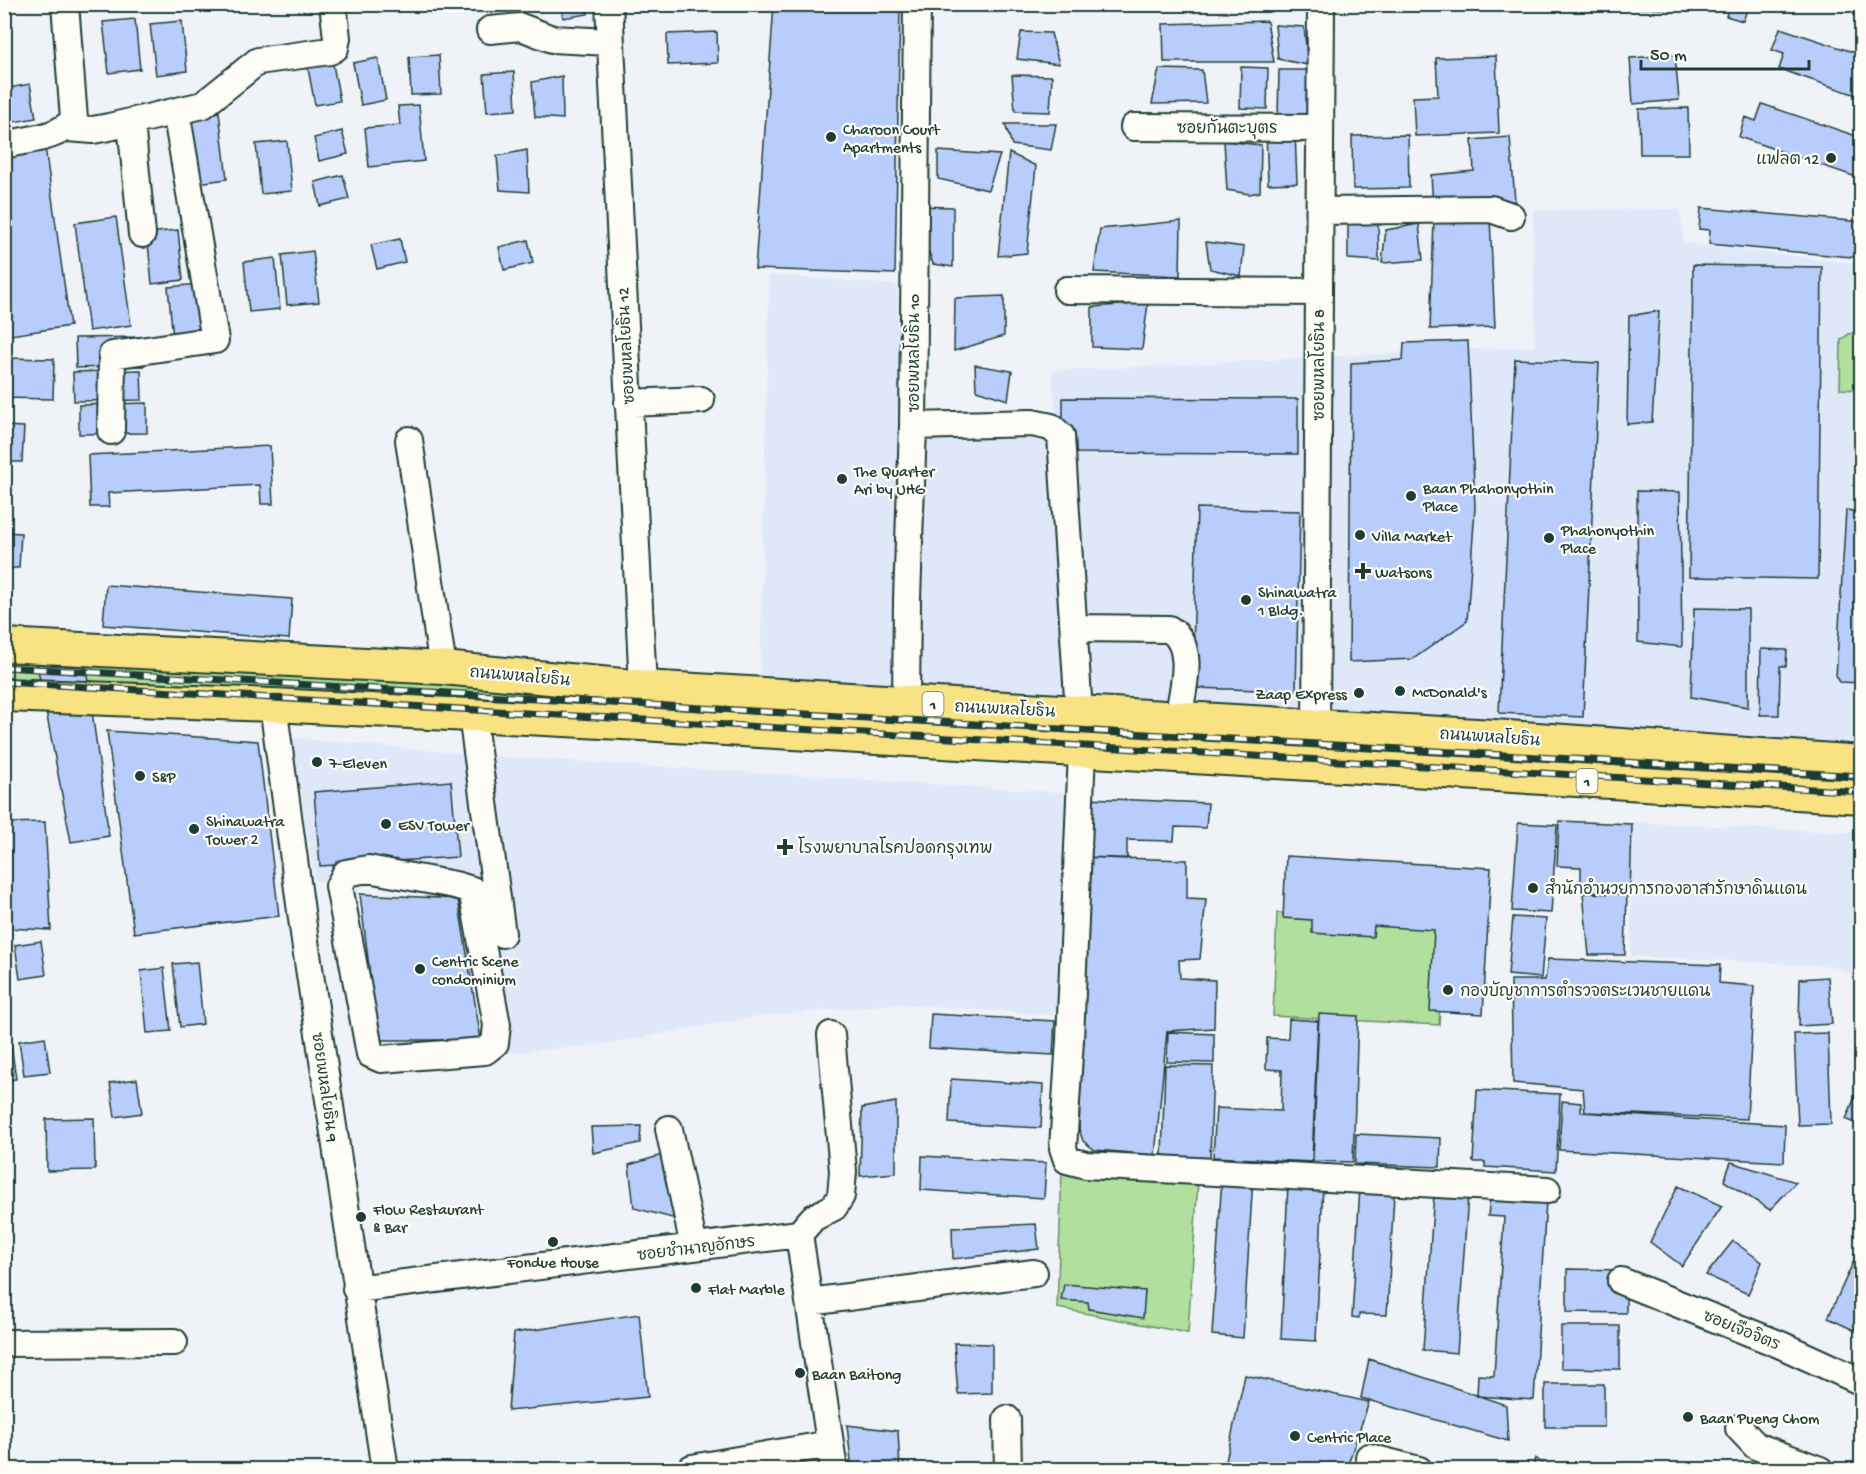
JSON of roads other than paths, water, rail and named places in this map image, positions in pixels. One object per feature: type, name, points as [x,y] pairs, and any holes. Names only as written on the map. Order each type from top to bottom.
[{"type":"main road","name":"ถนนพหลโยธิน","points":[[4,645],[443,668],[642,687],[1316,725],[1862,762]]},
{"type":"main road","name":"1","points":[[4,695],[472,715],[1862,797]]},
{"type":"main road","points":[[905,741],[906,702]]},
{"type":"main road","points":[[1230,761],[1232,722]]},
{"type":"main road","points":[[1313,765],[1316,725]]},
{"type":"main road","points":[[1798,793],[1802,757]]},
{"type":"street","points":[[4,145],[58,133],[67,128],[74,119],[65,4]]},
{"type":"street","points":[[67,128],[93,129],[131,123],[203,105],[258,61],[330,51],[335,48],[337,38],[333,4]]},
{"type":"street","name":"ซอยพหลโยธิน 12","points":[[609,4],[642,687]]},
{"type":"street","name":"ซอยพหลโยธิน 10","points":[[906,702],[906,599],[913,426],[911,38],[917,4]]},
{"type":"street","name":"ซอยพหลโยธิน 8","points":[[1316,725],[1321,4]]},
{"type":"street","points":[[490,30],[521,27],[552,39],[610,42]]},
{"type":"street","points":[[111,431],[112,355],[215,339],[176,111]]},
{"type":"street","points":[[131,123],[142,234]]},
{"type":"street","name":"ซอยกันตะบุตร","points":[[1134,127],[1320,128]]},
{"type":"street","points":[[1320,211],[1491,209],[1511,216]]},
{"type":"street","points":[[1067,290],[1319,292]]},
{"type":"street","points":[[628,403],[701,400]]},
{"type":"street","points":[[913,426],[1032,423],[1051,427],[1061,436],[1079,713]]},
{"type":"street","points":[[409,440],[443,668]]},
{"type":"street","points":[[1074,628],[1169,629],[1180,637],[1185,656],[1178,719]]},
{"type":"street","name":"ซอยพหลโยธิน 9","points":[[273,705],[302,921],[385,1470]]},
{"type":"street","points":[[472,715],[502,934]]},
{"type":"street","points":[[1082,752],[1070,1040],[1063,1148],[1067,1160],[1086,1165],[1547,1190]]},
{"type":"street","points":[[368,868],[472,890],[498,1025],[495,1043],[485,1051],[381,1059],[370,1054],[344,922],[339,886],[346,873],[368,868]]},
{"type":"street","points":[[302,921],[344,922]]},
{"type":"street","points":[[831,1035],[843,1171],[841,1196],[834,1207],[813,1218],[800,1234],[834,1470]]},
{"type":"street","points":[[669,1129],[694,1247]]},
{"type":"street","name":"ซอยชำนาญอักษร","points":[[356,1289],[800,1234]]},
{"type":"street","points":[[809,1302],[1034,1273]]},
{"type":"street","name":"ซอยเจือจิตร","points":[[1621,1281],[1781,1344],[1862,1382]]},
{"type":"street","points":[[4,1343],[174,1342]]},
{"type":"street","points":[[1007,1419],[1008,1470]]},
{"type":"street","points":[[1739,1428],[1756,1446],[1820,1470]]},
{"type":"street","points":[[692,1468],[830,1444]]},
{"type":"street","points":[[1369,1457],[1419,1470]]},
{"type":"railway","points":[[4,667],[1862,776]]},
{"type":"railway","points":[[4,682],[1862,792]]},
{"type":"place","name":"Charoon Court Apartments","points":[[831,137]]},
{"type":"place","name":"แฟลต 12","points":[[1831,158]]},
{"type":"place","name":"The Quarter Ari by UHG","points":[[842,479]]},
{"type":"place","name":"Baan Phahonyothin Place","points":[[1411,496]]},
{"type":"place","name":"Villa Market","points":[[1360,535]]},
{"type":"place","name":"Phahonyothin Place","points":[[1549,538]]},
{"type":"place","name":"Watsons","points":[[1363,571]]},
{"type":"place","name":"Shinawatra 1 Bldg.","points":[[1246,600]]},
{"type":"place","name":"McDonald's","points":[[1400,691]]},
{"type":"place","name":"Zaap Express","points":[[1359,693]]},
{"type":"place","name":"7-Eleven","points":[[317,762]]},
{"type":"place","name":"S&P","points":[[140,776]]},
{"type":"place","name":"ESV Tower","points":[[386,824]]},
{"type":"place","name":"Shinawatra Tower 2","points":[[194,829]]},
{"type":"place","name":"โรงพยาบาลโรคปอดกรุงเทพ","points":[[785,847]]},
{"type":"place","name":"สำนักอำนวยการกองอาสารักษาดินแดน","points":[[1533,888]]},
{"type":"place","name":"Centric Scene condominium","points":[[420,969]]},
{"type":"place","name":"กองบัญชาการตำรวจตระเวนชายแดน","points":[[1448,990]]},
{"type":"place","name":"Flow Restaurant & Bar","points":[[361,1217]]},
{"type":"place","name":"Fondue House","points":[[553,1242]]},
{"type":"place","name":"Flat Marble","points":[[696,1288]]},
{"type":"place","name":"Baan Baitong","points":[[800,1373]]},
{"type":"place","name":"Baan Pueng Chom","points":[[1688,1417]]},
{"type":"place","name":"Centric Place","points":[[1295,1436]]}]
